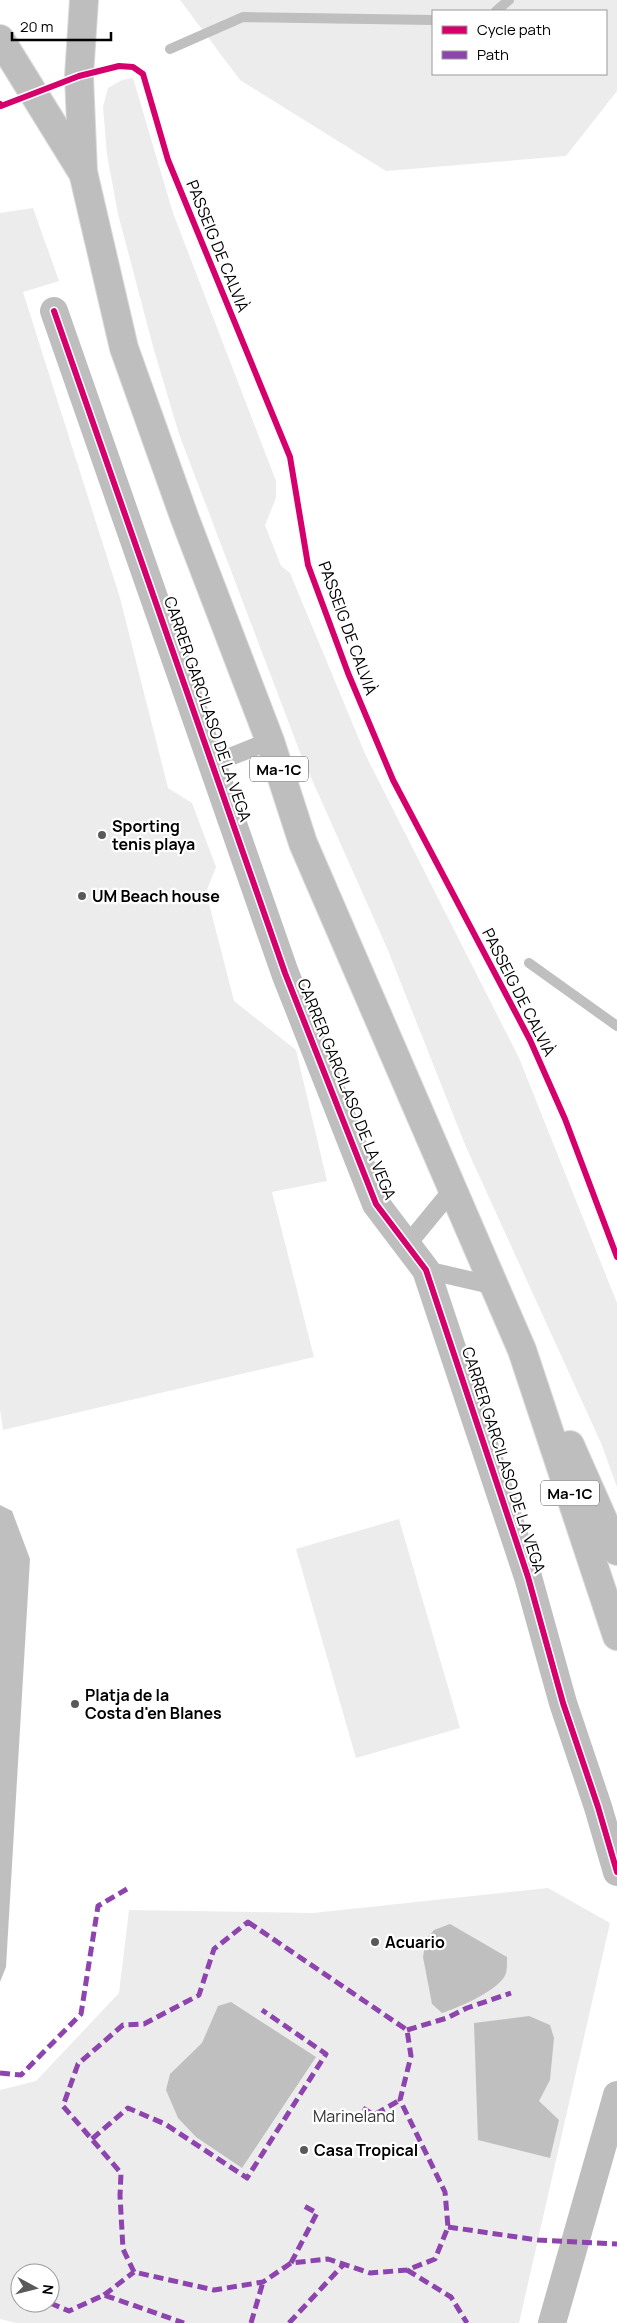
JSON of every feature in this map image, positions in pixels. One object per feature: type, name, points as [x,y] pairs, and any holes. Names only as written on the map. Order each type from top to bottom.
[{"type":"main road","name":"Ma-1C","points":[[84,0],[79,76],[82,172],[124,348],[185,519],[270,741],[303,843],[522,1350],[576,1455],[617,1551]]},
{"type":"main road","name":"Ma-1C","points":[[0,39],[82,172]]},
{"type":"main road","name":"CARRER GARCILASO DE LA VEGA","points":[[54,311],[285,973],[376,1204],[426,1270],[522,1558],[562,1703],[598,1807],[617,1872]]},
{"type":"main road","name":"Ma-1C","points":[[522,1350],[617,1636]]},
{"type":"main road","points":[[552,2323],[617,2095]]},
{"type":"lane","points":[[212,764],[270,741]]},
{"type":"lane","points":[[407,1245],[453,1189]]},
{"type":"lane","points":[[426,1270],[495,1286]]},
{"type":"green space","points":[[180,0],[617,0],[617,91],[566,156],[386,171],[240,80]]},
{"type":"green space","points":[[133,78],[173,213],[276,481],[276,498],[265,525],[281,566],[290,573],[366,756],[519,1058],[617,1303],[617,1487],[601,1443],[466,1147],[387,948],[301,755],[179,434],[154,350],[118,214],[107,155],[103,107],[108,88],[122,80]]},
{"type":"green space","name":"Sporting tenis playa","points":[[33,208],[59,281],[23,292],[120,598],[168,788],[192,803],[216,867],[206,892],[234,1001],[296,1050],[327,1181],[272,1192],[314,1357],[3,1430],[0,1409],[0,213]]},
{"type":"green space","points":[[399,1519],[460,1728],[356,1758],[296,1549]]},
{"type":"green space","name":"Marineland","points":[[548,1888],[610,1923],[519,2323],[16,2323],[0,2319],[0,2090],[36,2081],[119,1993],[129,1910],[313,1913]]},
{"type":"shaded area","points":[[0,1505],[12,1511],[30,1559],[6,1967],[0,1982]]},
{"type":"shaded area","points":[[450,1924],[507,1957],[507,1970],[496,1986],[488,1992],[468,2003],[442,2013],[432,2004],[423,1957],[426,1939],[434,1930]]},
{"type":"shaded area","points":[[231,2002],[316,2057],[242,2168],[196,2137],[178,2118],[166,2090],[170,2074],[202,2043],[218,2006]]},
{"type":"shaded area","points":[[529,2016],[550,2025],[554,2038],[550,2080],[539,2101],[559,2120],[550,2158],[478,2140],[474,2023]]},
{"type":"waterway","points":[[497,10],[509,0]]},
{"type":"waterway","points":[[170,49],[243,17],[432,20]]},
{"type":"waterway","points":[[529,963],[617,1026]]},
{"type":"marked path","points":[[0,2073],[21,2075],[81,2014],[98,1906],[127,1889]]},
{"type":"marked path","points":[[248,1922],[407,2030],[411,2056],[400,2100],[445,2192],[448,2227],[435,2259],[407,2270],[370,2273],[328,2259],[291,2263],[263,2282],[214,2290],[134,2272],[123,2249],[120,2196],[121,2173],[63,2106],[78,2064],[123,2025],[144,2024],[199,1995],[214,1949],[248,1922]]},
{"type":"marked path","points":[[407,2030],[447,2018],[467,2008],[511,1993]]},
{"type":"marked path","points":[[92,2139],[128,2108],[165,2124],[247,2178],[326,2054],[262,2010]]},
{"type":"marked path","points":[[363,2108],[374,2115],[400,2100]]},
{"type":"marked path","points":[[291,2263],[317,2213],[302,2205]]},
{"type":"marked path","points":[[448,2227],[538,2240],[617,2244]]},
{"type":"marked path","points":[[289,2323],[344,2264]]},
{"type":"marked path","points":[[407,2270],[451,2297],[467,2323]]},
{"type":"marked path","points":[[104,2295],[134,2272]]},
{"type":"marked path","points":[[251,2323],[263,2282]]},
{"type":"marked path","points":[[60,2307],[69,2311],[104,2295],[184,2323]]},
{"type":"cycle path","name":"PASSEIG DE CALVIÀ","points":[[0,104],[1,106],[79,76],[119,66],[133,67],[143,74],[168,160],[290,457],[308,565],[348,673],[393,780],[530,1040],[565,1119],[617,1257]]},
{"type":"cycle path","points":[[54,311],[285,973],[376,1204],[426,1270],[528,1577],[563,1703],[598,1807],[617,1872]]},
{"type":"place","name":"Sporting tenis playa","points":[[102,835]]},
{"type":"place","name":"UM Beach house","points":[[82,896]]},
{"type":"place","name":"Platja de la Costa d'en Blanes","points":[[75,1704]]},
{"type":"place","name":"Acuario","points":[[375,1942]]},
{"type":"place","name":"Casa Tropical","points":[[304,2150]]}]
